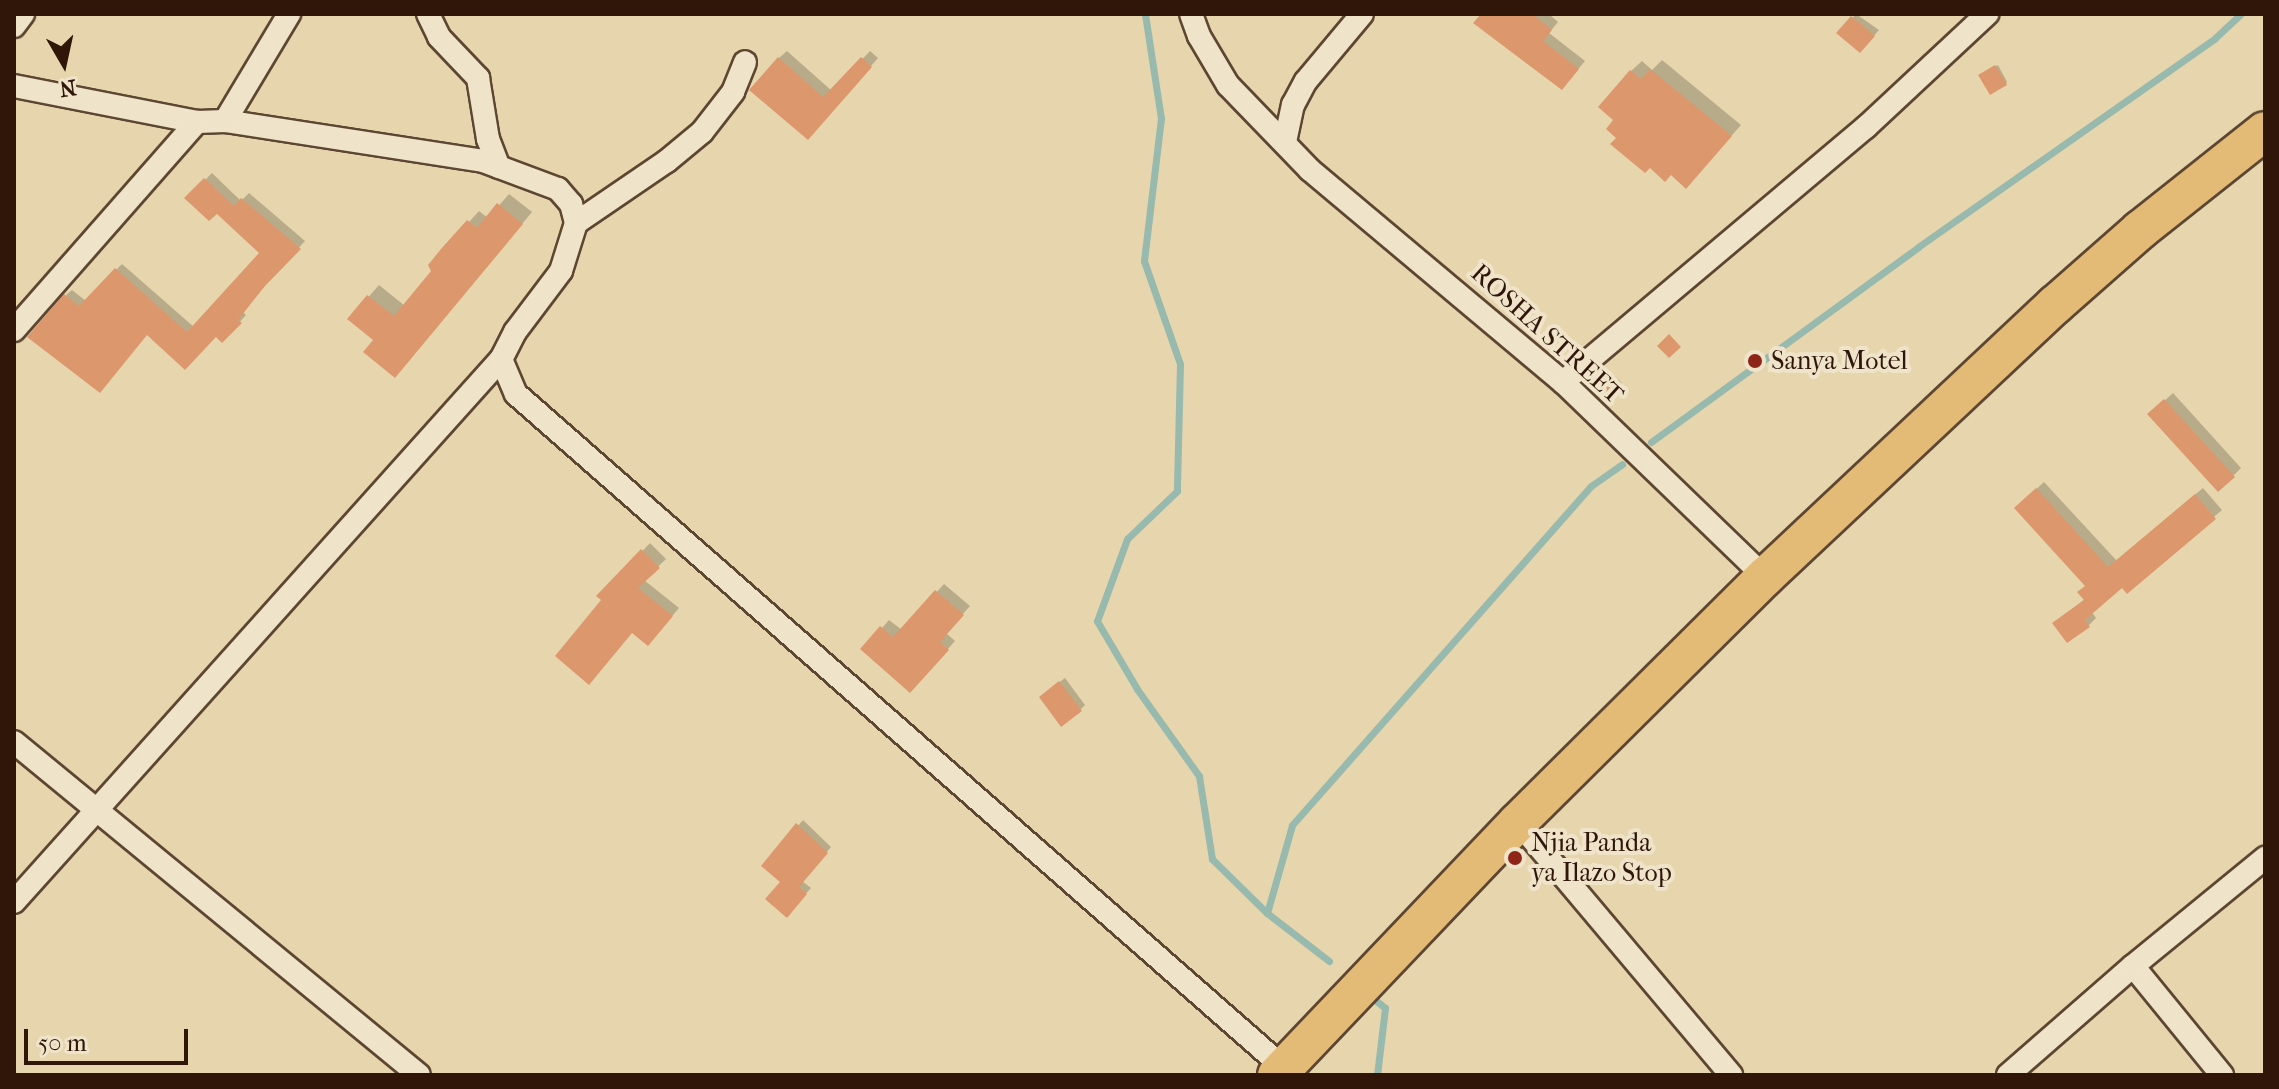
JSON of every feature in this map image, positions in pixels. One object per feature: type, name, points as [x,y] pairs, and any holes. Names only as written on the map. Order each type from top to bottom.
[{"type":"highway","points":[[1280,1071],[1518,822],[1765,577],[2055,305],[2140,230],[2265,131]]},
{"type":"street","points":[[14,26],[23,14]]},
{"type":"street","points":[[225,121],[289,14]]},
{"type":"street","points":[[428,14],[439,37],[478,78],[488,139],[499,167]]},
{"type":"street","name":"ROSHA STREET","points":[[1191,14],[1199,36],[1228,85],[1310,170],[1563,382],[1765,577]]},
{"type":"street","points":[[1285,142],[1293,105],[1306,81],[1362,14]]},
{"type":"street","points":[[1563,382],[1866,127],[1987,14]]},
{"type":"street","points":[[576,223],[667,161],[702,132],[733,92],[745,62]]},
{"type":"street","points":[[14,86],[197,122],[225,121],[483,161],[558,189],[571,204],[576,223],[561,271],[515,332],[501,359],[14,902]]},
{"type":"street","points":[[14,330],[197,122]]},
{"type":"street","points":[[501,359],[516,394],[1280,1071]]},
{"type":"street","points":[[14,742],[419,1075]]},
{"type":"street","points":[[1518,822],[1731,1075]]},
{"type":"street","points":[[2008,1075],[2133,966],[2265,858]]},
{"type":"street","points":[[2133,966],[2222,1075]]},
{"type":"building","points":[[1481,14],[1532,14],[1552,30],[1543,41],[1579,69],[1562,90],[1473,23]]},
{"type":"building","points":[[1851,16],[1875,36],[1860,53],[1836,33]]},
{"type":"building","points":[[778,57],[823,97],[861,57],[872,67],[808,140],[749,90]]},
{"type":"building","points":[[1995,65],[2007,85],[1990,95],[1978,75]]},
{"type":"building","points":[[1650,69],[1732,136],[1686,189],[1671,175],[1665,182],[1650,168],[1645,173],[1610,144],[1616,138],[1606,129],[1613,120],[1598,107],[1630,70],[1641,79]]},
{"type":"building","points":[[204,178],[234,206],[241,198],[301,249],[265,286],[238,320],[242,323],[222,343],[216,337],[185,370],[147,335],[100,393],[27,337],[64,294],[79,306],[115,268],[187,332],[259,253],[217,214],[209,221],[184,198]]},
{"type":"building","points":[[497,203],[523,224],[395,378],[363,352],[373,340],[347,319],[367,295],[394,316],[431,271],[428,265],[467,220],[477,228]]},
{"type":"building","points":[[1669,334],[1681,347],[1669,358],[1657,346]]},
{"type":"building","points":[[1609,374],[1622,386],[1610,398],[1597,386]]},
{"type":"building","points":[[2164,399],[2235,477],[2218,492],[2147,414]]},
{"type":"building","points":[[2036,488],[2108,567],[2195,494],[2216,519],[2127,594],[2122,588],[2085,620],[2090,627],[2067,643],[2052,623],[2084,600],[2077,592],[2085,586],[2014,508]]},
{"type":"building","points":[[641,549],[660,568],[638,588],[673,616],[648,646],[632,633],[589,685],[555,656],[601,600],[596,596]]},
{"type":"building","points":[[935,590],[964,615],[940,642],[949,650],[910,693],[860,649],[880,626],[893,637]]},
{"type":"building","points":[[1059,681],[1082,711],[1061,727],[1039,697]]},
{"type":"building","points":[[796,823],[828,853],[799,887],[807,894],[787,918],[765,899],[780,882],[761,866]]},
{"type":"waterway","points":[[1145,14],[1161,118],[1144,261],[1180,364],[1177,491],[1127,539],[1097,621],[1137,689],[1199,776],[1212,859],[1267,913]]},
{"type":"waterway","points":[[1651,442],[1918,247],[2215,38],[2241,14]]},
{"type":"waterway","points":[[1329,961],[1267,913],[1292,825],[1591,486],[1622,464]]},
{"type":"waterway","points":[[1374,999],[1385,1008],[1377,1075]]},
{"type":"place","name":"Sanya Motel","points":[[1755,361]]},
{"type":"place","name":"Njia Panda ya Ilazo Stop","points":[[1515,858]]}]
